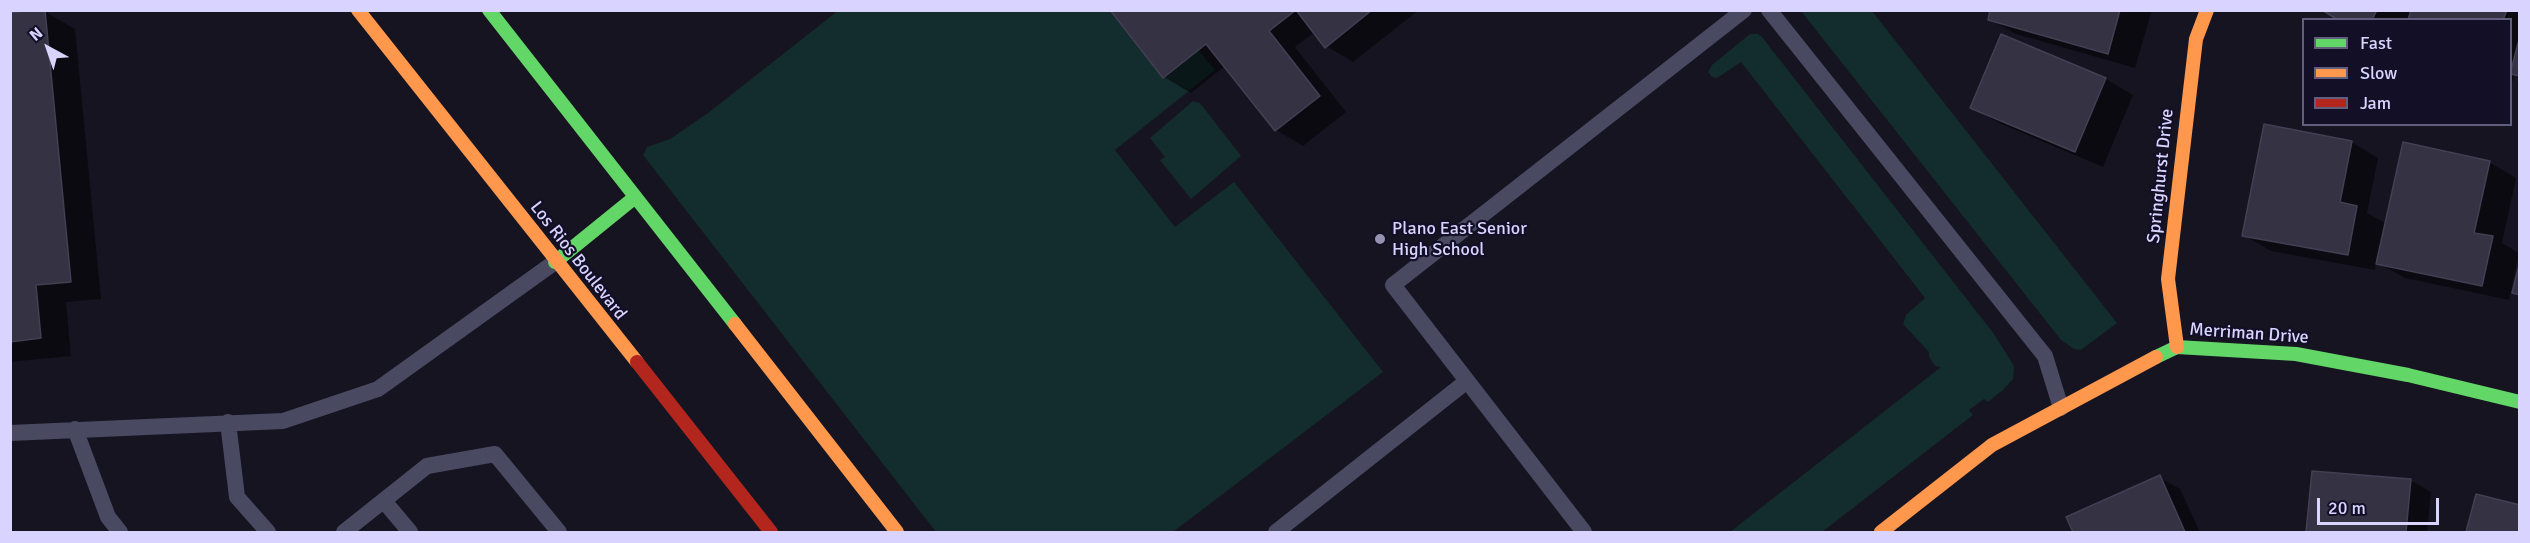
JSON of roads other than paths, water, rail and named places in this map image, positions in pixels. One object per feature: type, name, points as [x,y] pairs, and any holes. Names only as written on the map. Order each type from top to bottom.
[{"type":"main road","name":"Los Rios Boulevard","points":[[358,10],[555,262],[771,532]]},
{"type":"main road","points":[[489,10],[897,532]]},
{"type":"main road","name":"Springhurst Drive","points":[[2177,347],[2168,279],[2196,39],[2207,10]]},
{"type":"main road","points":[[555,262],[634,198]]},
{"type":"main road","name":"Merriman Drive","points":[[1881,532],[1992,445],[2177,347],[2296,354],[2408,375],[2520,402]]},
{"type":"lane","points":[[1584,532],[1393,285],[1744,10]]},
{"type":"lane","points":[[1769,10],[2045,356],[2061,408]]},
{"type":"lane","points":[[10,433],[283,421],[378,389],[555,262]]},
{"type":"lane","points":[[1276,532],[1467,381]]},
{"type":"lane","points":[[228,422],[237,497],[268,532]]},
{"type":"lane","points":[[75,429],[108,517],[120,532]]},
{"type":"lane","points":[[344,532],[427,466],[495,454],[559,532]]},
{"type":"lane","points":[[384,501],[410,532]]},
{"type":"place","name":"Plano East Senior High School","points":[[1380,239]]}]
